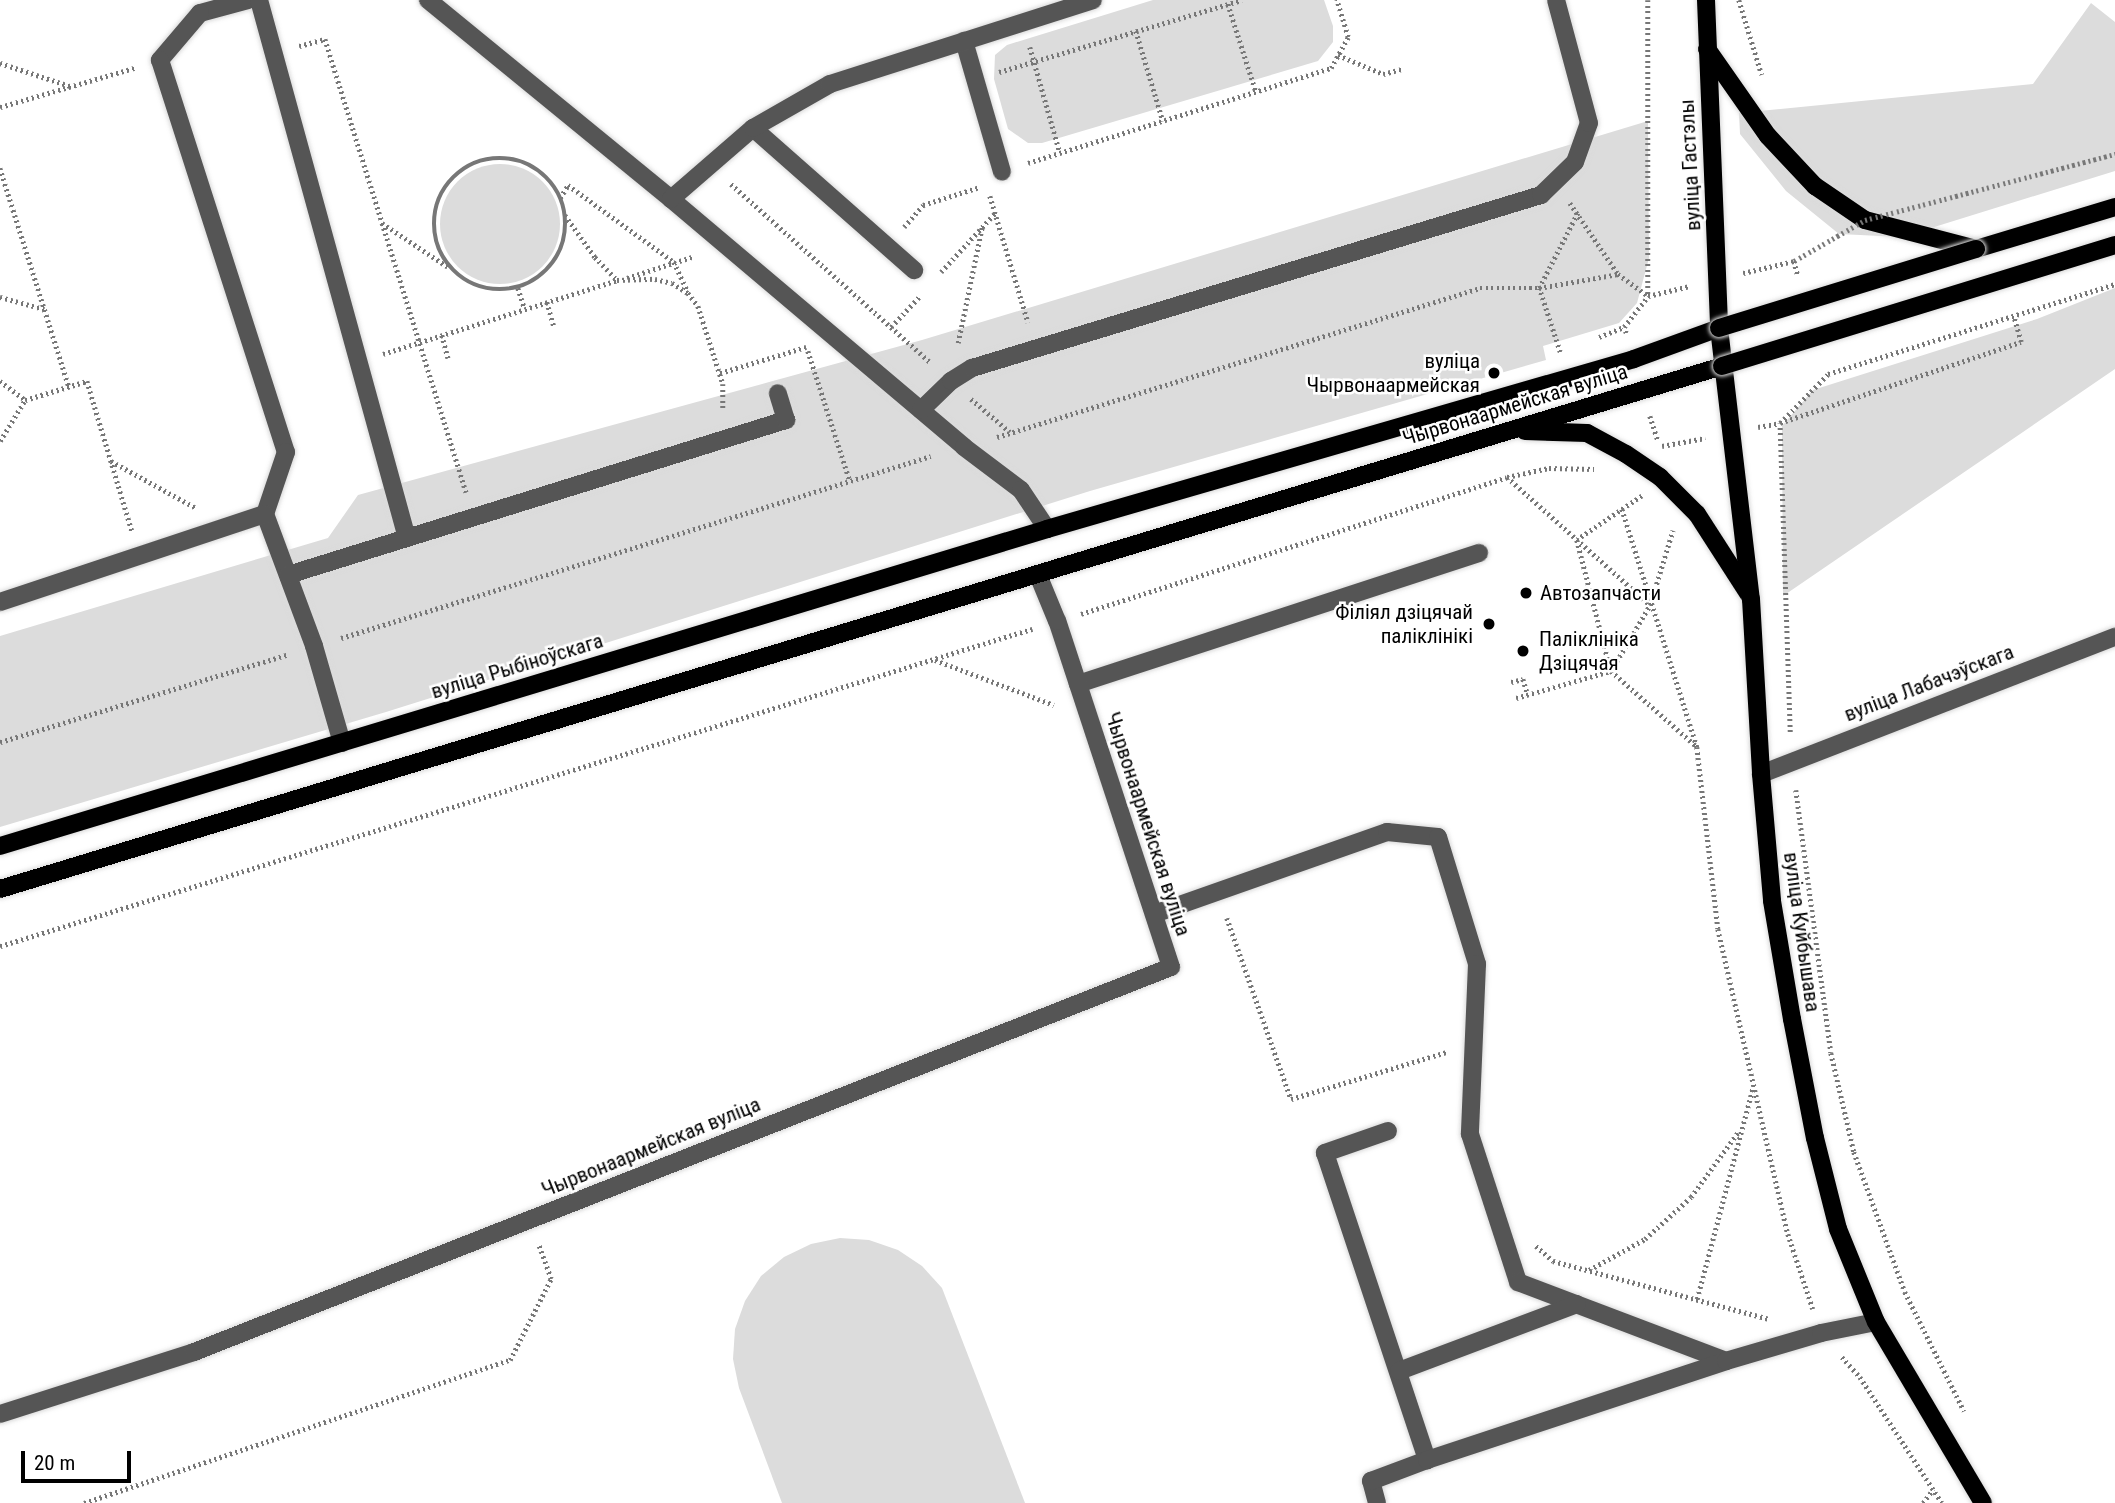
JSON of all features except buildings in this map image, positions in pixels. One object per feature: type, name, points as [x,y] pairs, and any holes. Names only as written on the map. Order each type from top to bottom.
[{"type":"main road","name":"вуліца Гастэлы","points":[[1706,0],[1719,328]]},
{"type":"main road","points":[[1707,49],[1768,136],[1815,186],[1865,220],[1976,249]]},
{"type":"main road","name":"Чырвонаармейская вуліца","points":[[1046,529],[1634,359],[1719,328],[2115,207]]},
{"type":"main road","name":"Чырвонаармейская вуліца","points":[[1038,575],[2115,245]]},
{"type":"main road","name":"вуліца Куйбышава","points":[[1719,328],[1751,599],[1760,774],[1772,901],[1815,1138],[1838,1229],[1876,1322],[1983,1503]]},
{"type":"main road","points":[[1510,431],[1587,433],[1626,454],[1660,477],[1697,514],[1751,599]]},
{"type":"main road","name":"вуліца Рыбіноўскага","points":[[0,846],[1046,529]]},
{"type":"main road","points":[[0,889],[1038,575]]},
{"type":"street","points":[[248,0],[198,7],[160,60],[286,452],[265,514],[314,646],[342,743]]},
{"type":"street","points":[[259,0],[407,538]]},
{"type":"street","points":[[428,0],[671,199],[964,447],[1021,490],[1046,529]]},
{"type":"street","points":[[671,199],[753,128],[830,84],[1093,0]]},
{"type":"street","points":[[921,410],[951,381],[972,368],[1541,195],[1575,162],[1589,123],[1556,0]]},
{"type":"street","points":[[964,41],[1002,172]]},
{"type":"street","points":[[753,128],[914,270]]},
{"type":"street","points":[[288,575],[786,420],[778,393]]},
{"type":"street","points":[[0,602],[265,514]]},
{"type":"street","points":[[1078,684],[1479,553]]},
{"type":"street","name":"Чырвонаармейская вуліца","points":[[0,1414],[194,1352],[1171,967],[1057,621],[1038,575]]},
{"type":"street","name":"вуліца Лабачэўскага","points":[[1760,774],[2115,637]]},
{"type":"street","points":[[1154,914],[1387,832],[1438,837],[1478,964],[1472,1045],[1470,1134],[1518,1282],[1726,1361]]},
{"type":"street","points":[[1388,1130],[1325,1153],[1427,1460]]},
{"type":"street","points":[[1399,1371],[1577,1304]]},
{"type":"street","points":[[1377,1503],[1371,1481],[1427,1460],[1726,1361],[1821,1333],[1876,1322]]},
{"type":"path","points":[[975,79],[1242,0]]},
{"type":"path","points":[[1002,172],[1331,68],[1348,37],[1337,0]]},
{"type":"path","points":[[1553,184],[1578,212],[1618,274],[1648,296],[1648,0]]},
{"type":"path","points":[[1739,0],[1766,87]]},
{"type":"path","points":[[1228,4],[1256,92]]},
{"type":"path","points":[[1024,22],[1060,153]]},
{"type":"path","points":[[1136,31],[1163,121]]},
{"type":"path","points":[[274,54],[325,39],[417,342],[468,497]]},
{"type":"path","points":[[1338,55],[1382,74],[1402,69]]},
{"type":"path","points":[[0,107],[160,60]]},
{"type":"path","points":[[0,63],[71,86]]},
{"type":"path","points":[[1794,261],[1865,220],[2115,153]]},
{"type":"path","points":[[381,223],[449,267],[463,280],[481,288],[518,288],[542,274],[560,253],[565,235],[565,215],[560,198],[550,181],[536,169],[519,161],[500,158],[464,169],[445,189],[434,214],[434,233],[439,251],[449,267]]},
{"type":"path","points":[[710,165],[1010,432]]},
{"type":"path","points":[[0,168],[69,387]]},
{"type":"path","points":[[560,198],[568,185],[674,262],[688,293],[698,306],[720,373],[725,402],[722,415]]},
{"type":"path","points":[[887,246],[923,205],[987,185],[1035,348]]},
{"type":"path","points":[[1893,202],[1904,209]]},
{"type":"path","points":[[1573,349],[1561,354],[1539,288],[1578,212]]},
{"type":"path","points":[[565,215],[595,257],[617,280],[655,279],[688,293]]},
{"type":"path","points":[[951,381],[982,227]]},
{"type":"path","points":[[359,361],[724,246]]},
{"type":"path","points":[[0,742],[1480,288],[1539,288],[1618,274]]},
{"type":"path","points":[[1967,1416],[1905,1292],[1854,1152],[1831,1053],[1791,760],[1780,423],[1828,374],[2115,284]]},
{"type":"path","points":[[518,288],[525,309]]},
{"type":"path","points":[[0,297],[44,309]]},
{"type":"path","points":[[547,302],[554,326]]},
{"type":"path","points":[[1780,423],[2021,342],[2014,317]]},
{"type":"path","points":[[1586,343],[1624,327]]},
{"type":"path","points":[[442,335],[448,358]]},
{"type":"path","points":[[720,373],[806,347],[850,481]]},
{"type":"path","points":[[929,361],[956,353]]},
{"type":"path","points":[[0,381],[25,400]]},
{"type":"path","points":[[0,441],[25,400],[86,381],[139,556]]},
{"type":"path","points":[[111,461],[229,526]]},
{"type":"path","points":[[0,946],[1057,621],[1507,477],[1549,468],[1600,469]]},
{"type":"path","points":[[1507,477],[1650,605]]},
{"type":"path","points":[[1633,488],[1653,503]]},
{"type":"path","points":[[1577,540],[1622,509],[1650,605],[1697,747],[1718,929],[1788,1234],[1821,1333],[1860,1377],[1942,1503]]},
{"type":"path","points":[[1516,698],[1611,671],[1650,605],[1675,533],[1668,522]]},
{"type":"path","points":[[1577,540],[1611,671],[1697,747]]},
{"type":"path","points":[[934,659],[1089,718]]},
{"type":"path","points":[[1511,682],[1523,679],[1528,695]]},
{"type":"path","points":[[1218,891],[1290,1099],[1472,1045]]},
{"type":"path","points":[[1697,1299],[1753,1086]]},
{"type":"path","points":[[1588,1270],[1645,1239],[1691,1197],[1742,1128]]},
{"type":"path","points":[[84,1503],[510,1360],[551,1279],[530,1220]]},
{"type":"path","points":[[1526,1238],[1553,1261],[1771,1319]]},
{"type":"path","points":[[1923,1503],[1933,1489]]},
{"type":"shaded area","points":[[1153,0],[1324,0],[1333,26],[1333,42],[1318,61],[1042,143],[1028,143],[1008,129],[994,79],[995,55],[1007,45]]},
{"type":"shaded area","points":[[2091,3],[2115,22],[2115,171],[1902,237],[1839,234],[1786,191],[1740,134],[1739,113],[2033,84]]},
{"type":"shaded area","points":[[1648,121],[1649,258],[1637,303],[1619,323],[1543,346],[1546,360],[1090,491],[386,712],[0,827],[0,636],[328,538],[358,495],[922,340]]},
{"type":"shaded area","points":[[500,164],[523,168],[543,181],[556,201],[560,224],[556,247],[543,267],[523,280],[500,284],[477,280],[457,267],[444,247],[440,224],[444,201],[457,181],[477,168]]},
{"type":"shaded area","points":[[2115,288],[2115,369],[1783,596],[1782,426],[1813,390],[2037,319]]},
{"type":"shaded area","points":[[840,1238],[869,1240],[898,1250],[922,1266],[942,1288],[1025,1503],[782,1503],[739,1388],[733,1359],[735,1329],[745,1301],[761,1276],[784,1257],[811,1244]]},
{"type":"place","name":"вуліца Чырвонаармейская","points":[[1494,373]]},
{"type":"place","name":"Автозапчасти","points":[[1526,593]]},
{"type":"place","name":"Філіял дзіцячай паліклінікі","points":[[1489,624]]},
{"type":"place","name":"Паліклініка Дзіцячая","points":[[1523,651]]}]
